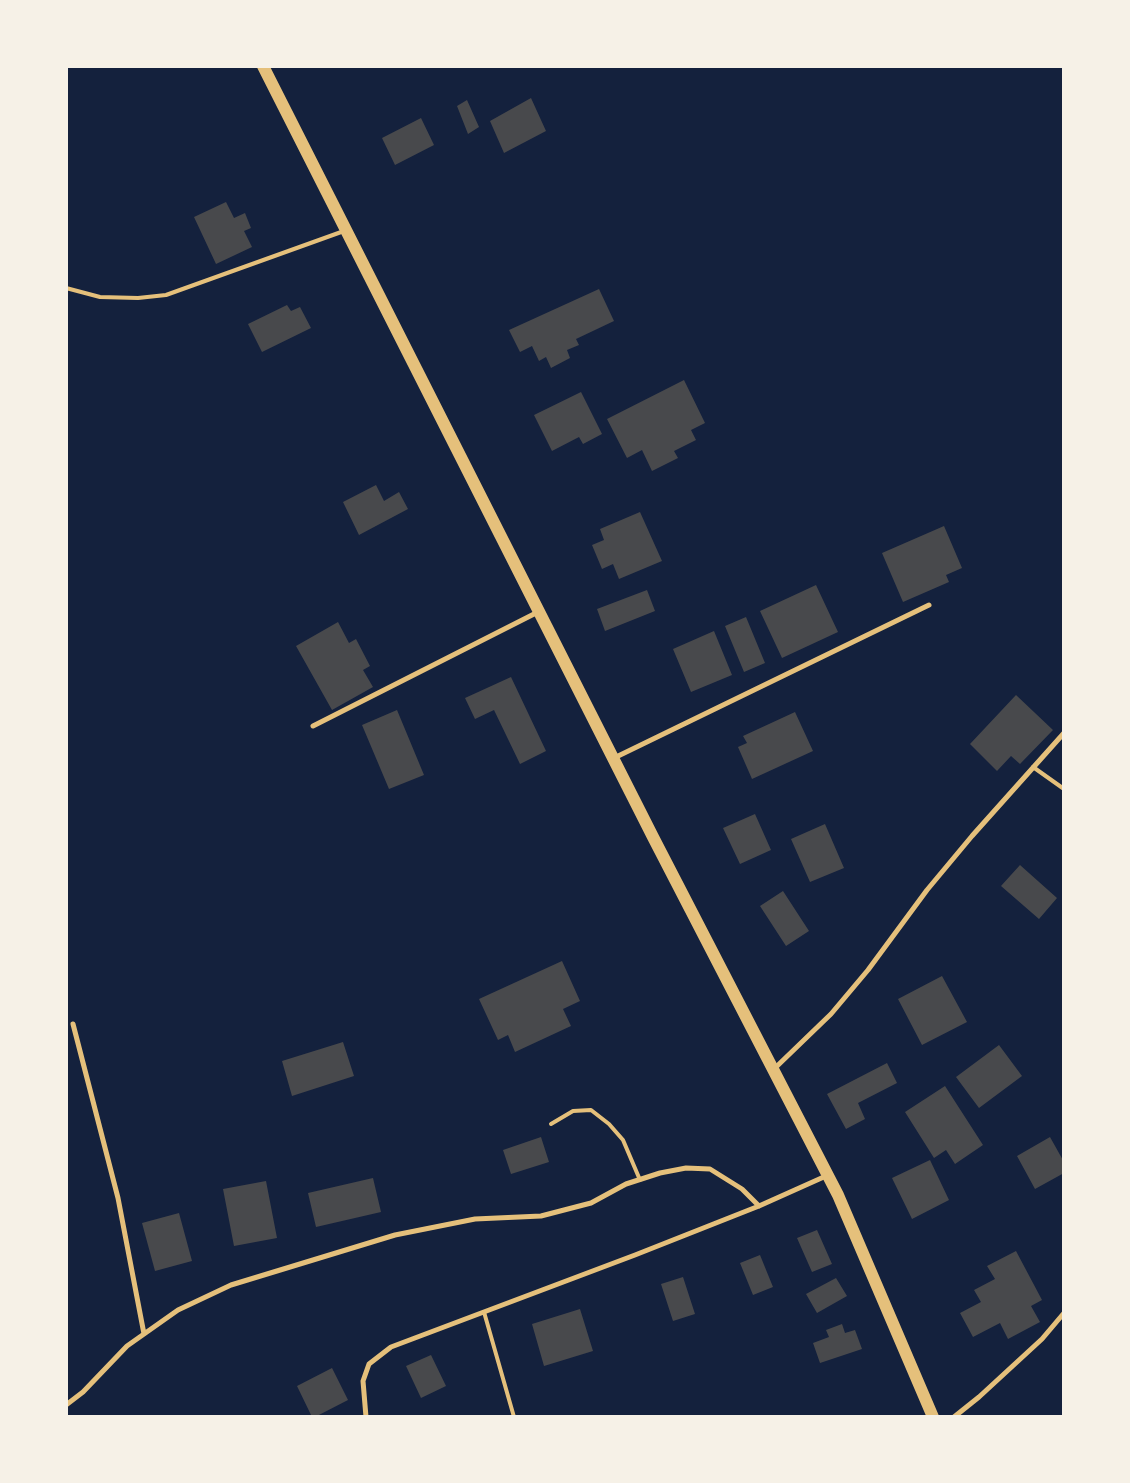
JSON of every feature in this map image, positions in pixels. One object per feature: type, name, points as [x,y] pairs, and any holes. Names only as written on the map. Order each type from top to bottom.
[{"type":"main road","points":[[264,66],[539,611],[838,1195],[933,1417]]},
{"type":"street","points":[[614,758],[929,605]]},
{"type":"street","points":[[313,726],[539,611]]},
{"type":"street","points":[[774,1070],[837,1007],[868,970],[927,890],[1064,732]]},
{"type":"street","points":[[74,1024],[118,1198],[144,1334]]},
{"type":"street","points":[[66,1405],[83,1392],[127,1346],[178,1310],[230,1285],[395,1235],[475,1219],[541,1216],[591,1203],[626,1184],[660,1173],[686,1168],[710,1169],[742,1189],[759,1206]]},
{"type":"street","points":[[366,1417],[363,1381],[370,1364],[391,1347],[635,1255],[759,1206],[828,1175]]},
{"type":"street","points":[[954,1417],[979,1397],[1042,1339],[1064,1313]]},
{"type":"lane","points":[[66,288],[100,297],[138,298],[166,295],[347,230]]},
{"type":"lane","points":[[1033,767],[1064,789]]},
{"type":"lane","points":[[550,1124],[573,1111],[591,1110],[610,1124],[623,1140],[640,1180]]},
{"type":"lane","points":[[484,1312],[514,1417]]},
{"type":"building","points":[[531,98],[546,131],[504,153],[490,121]]},
{"type":"building","points":[[467,100],[479,127],[468,134],[457,106]]},
{"type":"building","points":[[421,118],[434,145],[395,165],[382,138]]},
{"type":"building","points":[[226,202],[234,218],[245,213],[251,228],[244,231],[252,247],[216,264],[194,217]]},
{"type":"building","points":[[599,289],[614,321],[576,339],[579,345],[567,350],[570,358],[551,368],[546,357],[539,361],[532,346],[520,352],[509,330]]},
{"type":"building","points":[[287,305],[291,311],[300,307],[311,328],[262,352],[248,324]]},
{"type":"building","points":[[684,380],[705,423],[691,430],[696,440],[674,451],[678,458],[652,471],[642,450],[627,458],[607,419]]},
{"type":"building","points":[[581,392],[602,434],[583,444],[579,437],[552,451],[534,415]]},
{"type":"building","points":[[376,485],[384,501],[399,492],[408,509],[359,535],[343,502]]},
{"type":"building","points":[[640,512],[662,561],[619,579],[613,564],[602,569],[592,545],[604,540],[600,529]]},
{"type":"building","points":[[944,526],[962,568],[946,575],[949,582],[903,602],[882,553]]},
{"type":"building","points":[[816,585],[838,632],[782,658],[760,611]]},
{"type":"building","points":[[647,590],[655,611],[605,631],[597,609]]},
{"type":"building","points":[[746,617],[765,663],[744,672],[725,626]]},
{"type":"building","points":[[338,622],[349,643],[356,639],[370,666],[363,670],[373,687],[332,710],[296,646]]},
{"type":"building","points":[[714,631],[732,675],[691,692],[673,649]]},
{"type":"building","points":[[511,677],[546,751],[520,764],[494,710],[475,719],[465,698]]},
{"type":"building","points":[[1016,695],[1053,730],[1020,764],[1011,756],[997,771],[970,744]]},
{"type":"building","points":[[397,710],[424,775],[389,789],[362,725]]},
{"type":"building","points":[[795,712],[813,751],[752,779],[738,747],[747,743],[743,736]]},
{"type":"building","points":[[755,814],[771,850],[740,864],[723,828]]},
{"type":"building","points":[[825,824],[844,868],[810,882],[791,839]]},
{"type":"building","points":[[1020,865],[1057,898],[1039,919],[1001,886]]},
{"type":"building","points":[[783,891],[809,931],[786,946],[760,906]]},
{"type":"building","points":[[562,961],[580,1001],[563,1009],[571,1026],[515,1052],[508,1035],[498,1040],[479,999]]},
{"type":"building","points":[[942,976],[967,1022],[922,1045],[898,999]]},
{"type":"building","points":[[343,1042],[354,1076],[292,1096],[282,1061]]},
{"type":"building","points":[[999,1045],[1022,1076],[979,1108],[956,1077]]},
{"type":"building","points":[[887,1063],[897,1083],[858,1103],[865,1119],[846,1129],[827,1094]]},
{"type":"building","points":[[945,1086],[983,1145],[955,1164],[946,1150],[934,1158],[905,1112]]},
{"type":"building","points":[[541,1137],[549,1162],[511,1174],[503,1150]]},
{"type":"building","points":[[1050,1137],[1064,1162],[1064,1173],[1035,1189],[1017,1156]]},
{"type":"building","points":[[930,1160],[949,1200],[912,1219],[892,1178]]},
{"type":"building","points":[[373,1178],[381,1212],[316,1227],[308,1193]]},
{"type":"building","points":[[266,1181],[277,1238],[234,1246],[223,1189]]},
{"type":"building","points":[[179,1213],[192,1261],[155,1271],[142,1223]]},
{"type":"building","points":[[817,1230],[832,1264],[812,1272],[797,1238]]},
{"type":"building","points":[[1016,1251],[1042,1300],[1031,1306],[1040,1322],[1008,1339],[1000,1323],[973,1337],[960,1313],[981,1302],[974,1290],[995,1279],[987,1266]]},
{"type":"building","points":[[760,1255],[773,1287],[753,1295],[740,1263]]},
{"type":"building","points":[[683,1277],[695,1314],[673,1321],[661,1284]]},
{"type":"building","points":[[836,1278],[847,1296],[817,1313],[806,1294]]},
{"type":"building","points":[[580,1309],[593,1351],[544,1366],[532,1324]]},
{"type":"building","points":[[842,1324],[845,1333],[855,1330],[862,1349],[820,1363],[813,1343],[829,1337],[826,1330]]},
{"type":"building","points":[[431,1355],[446,1386],[421,1398],[406,1366]]},
{"type":"building","points":[[332,1368],[348,1400],[312,1417],[297,1386]]}]
